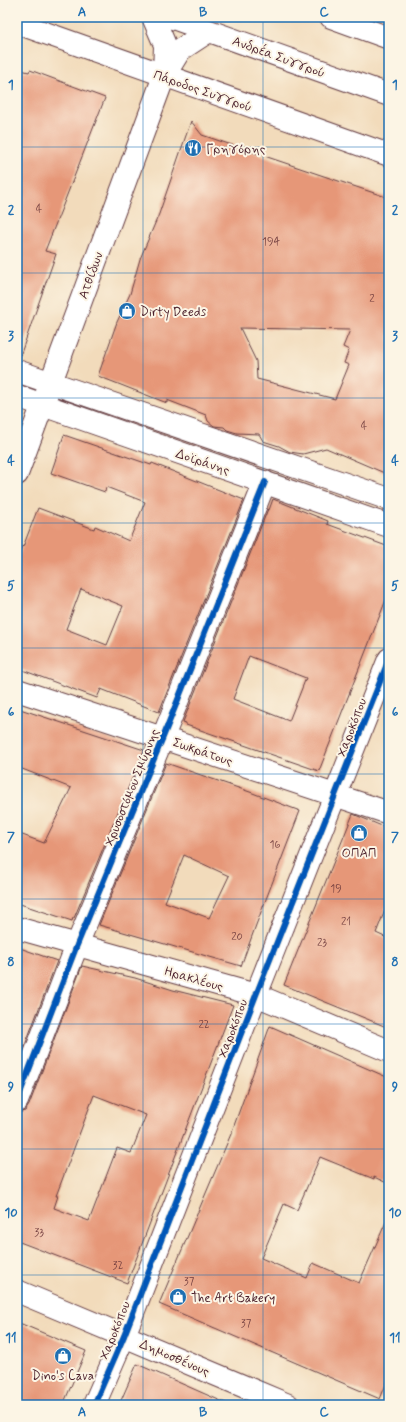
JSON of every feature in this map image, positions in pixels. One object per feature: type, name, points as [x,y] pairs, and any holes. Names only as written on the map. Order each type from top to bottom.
[{"type":"main road","points":[[153,17],[165,45],[164,76]]},
{"type":"main road","name":"Ανδρέα Συγγρού","points":[[170,17],[389,95]]},
{"type":"main road","points":[[330,17],[389,38]]},
{"type":"main road","name":"Πάροδος Συγγρού","points":[[17,23],[389,155]]},
{"type":"main road","points":[[164,76],[180,50],[209,31]]},
{"type":"main road","name":"Ατθίδων","points":[[17,474],[164,76]]},
{"type":"main road","name":"Δοϊράνης","points":[[17,371],[389,499]]},
{"type":"main road","name":"Δοϊράνης","points":[[17,396],[389,526]]},
{"type":"main road","name":"Χρυσοστόμου Σμύρνης","points":[[17,1100],[77,945],[164,737],[265,482]]},
{"type":"main road","name":"Χαροκόπου","points":[[94,1405],[124,1336],[256,995],[389,659]]},
{"type":"main road","name":"Σωκράτους","points":[[17,690],[164,737],[389,813]]},
{"type":"main road","name":"Ηρακλέους","points":[[17,928],[256,995],[389,1051]]},
{"type":"main road","name":"Δημοσθένους","points":[[17,1292],[288,1405]]},
{"type":"building","points":[[17,69],[29,72],[30,70],[105,98],[45,251],[56,254],[20,356],[17,356]]},
{"type":"building","points":[[191,121],[202,135],[389,198],[389,475],[326,448],[303,454],[290,452],[279,446],[263,441],[259,434],[237,433],[227,430],[224,427],[214,426],[208,421],[206,415],[167,400],[167,403],[98,376],[117,322],[130,294],[140,259],[159,214]],"holes":[[[240,328],[350,330],[343,347],[349,350],[344,363],[349,365],[335,399],[257,379],[256,361]]]},
{"type":"building","points":[[64,435],[151,465],[152,463],[244,500],[159,712],[101,689],[97,698],[17,668],[17,560],[38,508],[94,529],[95,526],[129,541],[145,502],[106,487],[105,492],[51,473]],"holes":[[[81,589],[123,606],[107,645],[66,629]]]},
{"type":"building","points":[[273,499],[328,521],[327,524],[389,547],[389,592],[319,771],[186,725],[186,723],[183,722],[268,509],[269,510]],"holes":[[[249,656],[306,678],[289,721],[233,699]]]},
{"type":"building","points":[[17,708],[144,750],[72,921],[17,903],[17,833],[44,843],[71,788],[17,767]]},
{"type":"building","points":[[166,763],[300,811],[241,966],[99,925]],"holes":[[[184,855],[229,876],[209,918],[165,902]]]},
{"type":"building","points":[[353,814],[389,829],[389,900],[376,933],[389,939],[389,1028],[284,985]]},
{"type":"building","points":[[17,947],[57,961],[17,1066]]},
{"type":"building","points":[[82,966],[135,978],[173,990],[233,1005],[127,1283],[17,1241],[17,1113],[25,1111],[29,1105]],"holes":[[[94,1095],[146,1115],[131,1153],[117,1148],[89,1221],[54,1208],[58,1196],[56,1196]]]},
{"type":"building","points":[[270,1026],[389,1078],[389,1184],[320,1157],[297,1210],[284,1204],[261,1258],[307,1278],[313,1263],[359,1283],[389,1215],[389,1377],[380,1399],[159,1304],[231,1134]]},
{"type":"building","points":[[17,1322],[86,1351],[63,1405],[17,1405]]},
{"type":"building","points":[[137,1364],[230,1405],[119,1405]]},
{"type":"cycle path","points":[[17,1101],[77,945],[163,737],[265,482]]},
{"type":"cycle path","points":[[94,1405],[124,1336],[256,995],[389,659]]},
{"type":"place","name":"Γρηγόρης","points":[[193,148]]},
{"type":"place","name":"Dirty Deeds","points":[[127,311]]},
{"type":"place","name":"ΟΠΑΠ","points":[[359,833]]},
{"type":"place","name":"The Art Bakery","points":[[178,1297]]},
{"type":"place","name":"Dino's Cava","points":[[63,1356]]}]
